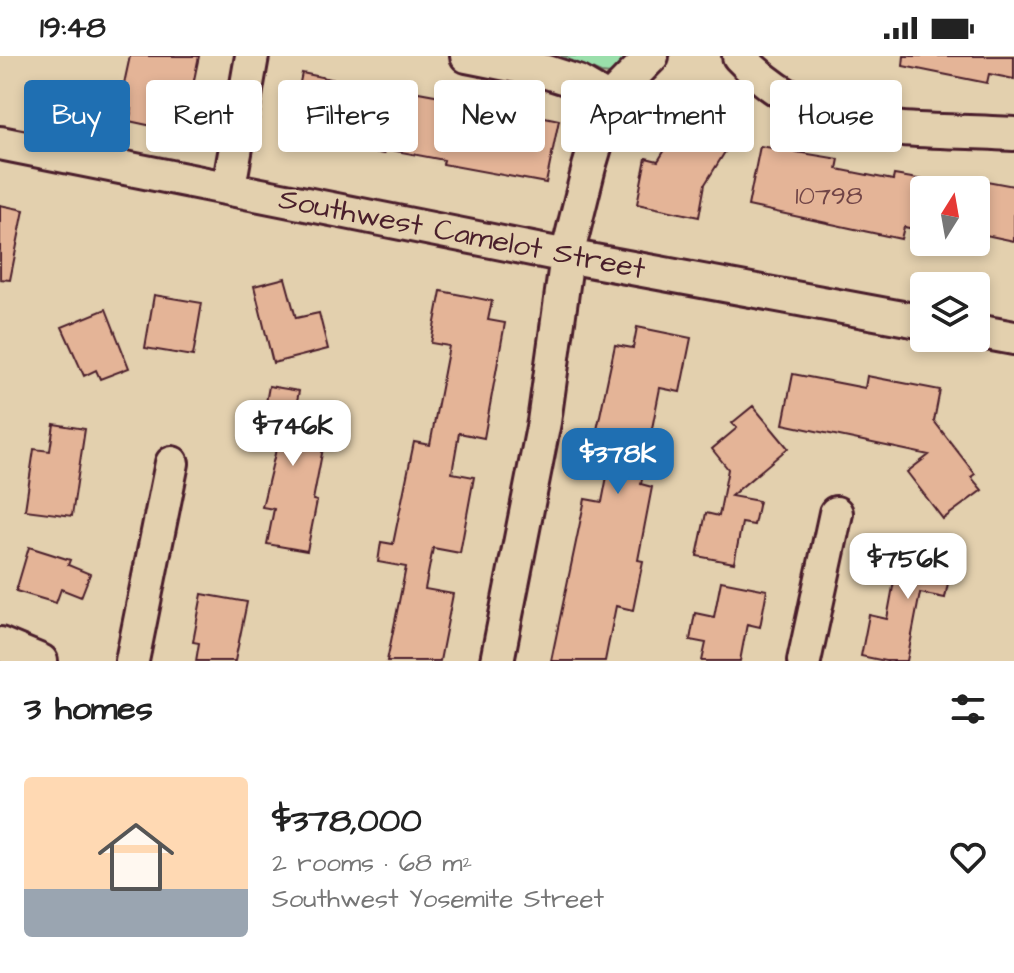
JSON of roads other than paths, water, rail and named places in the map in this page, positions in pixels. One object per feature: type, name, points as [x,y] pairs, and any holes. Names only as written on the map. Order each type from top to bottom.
[{"type":"street","points":[[229,187],[252,56]]},
{"type":"street","points":[[467,56],[571,80]]},
{"type":"street","points":[[629,80],[652,56]]},
{"type":"street","points":[[739,56],[775,89],[831,117],[896,130],[1014,134]]},
{"type":"street","name":"Southwest Camelot Street","points":[[0,143],[567,256],[910,319]]},
{"type":"street","points":[[497,661],[544,422],[567,256],[595,152]]},
{"type":"street","points":[[990,334],[1014,338]]},
{"type":"street","points":[[132,661],[172,463]]},
{"type":"street","points":[[804,661],[836,513]]},
{"type":"street","points":[[0,644],[41,661]]}]
